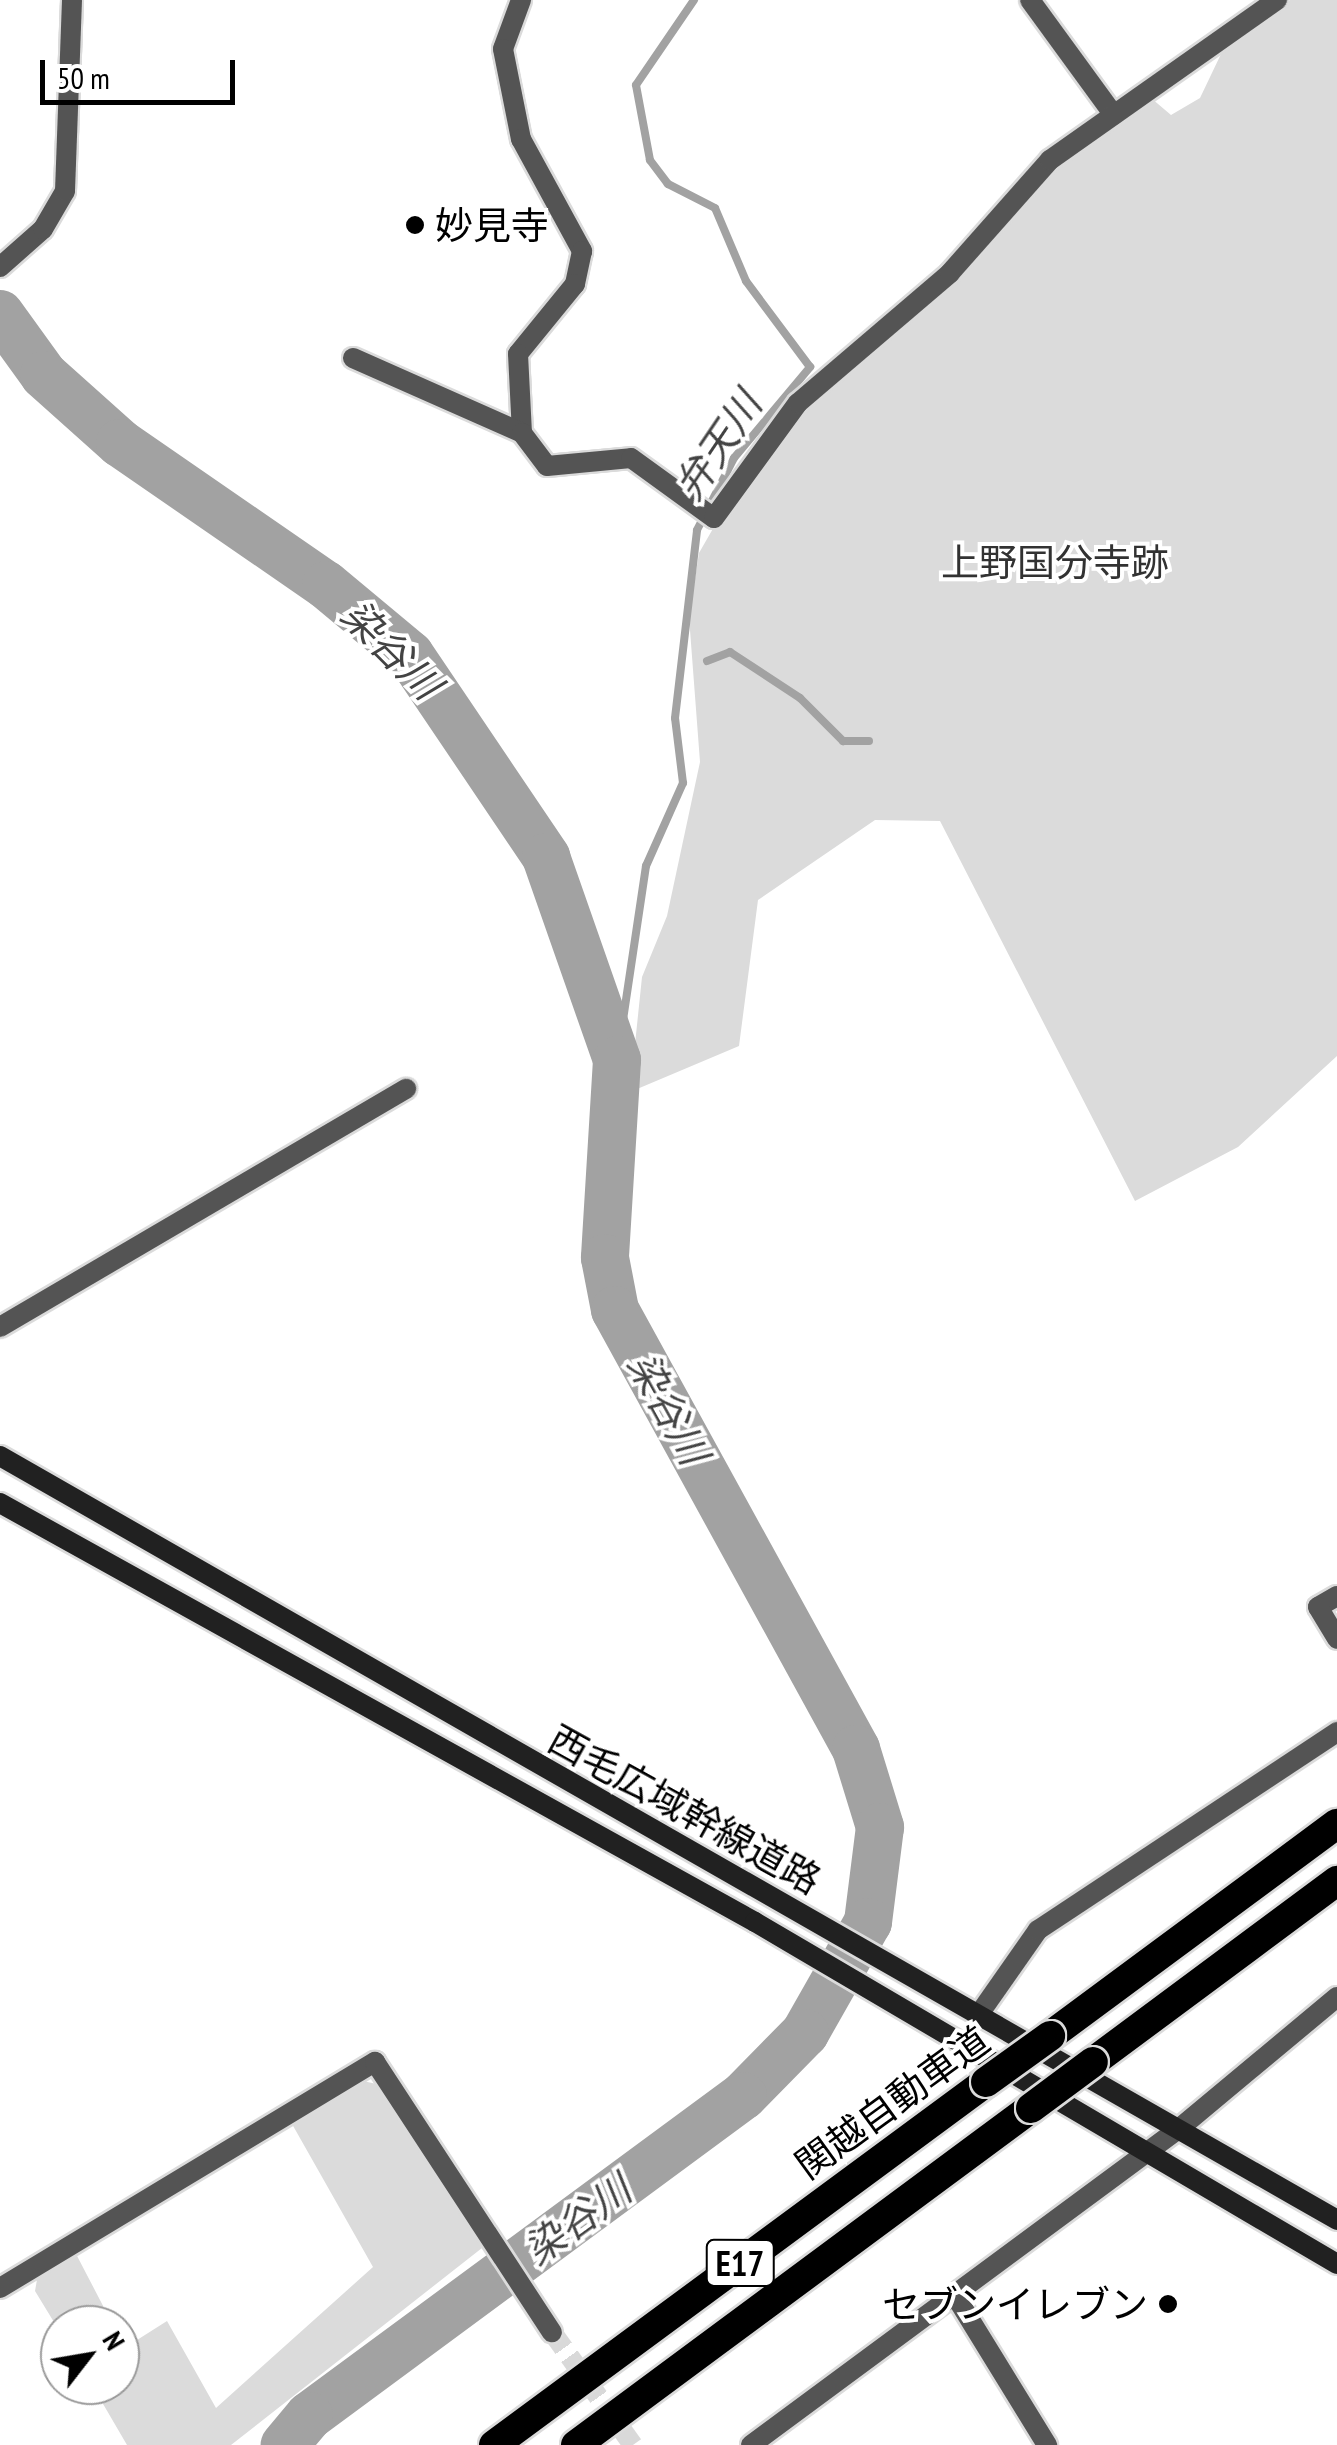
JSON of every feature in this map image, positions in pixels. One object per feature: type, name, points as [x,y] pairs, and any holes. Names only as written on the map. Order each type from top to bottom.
[{"type":"highway","name":"関越自動車道","points":[[494,2445],[1337,1824]]},
{"type":"highway","name":"E17","points":[[576,2445],[1337,1881]]},
{"type":"main road","name":"西毛広域幹線道路","points":[[0,1456],[977,2017],[1181,2127],[1337,2220]]},
{"type":"main road","name":"西毛広域幹線道路","points":[[0,1503],[808,1953],[1337,2264]]},
{"type":"street","points":[[0,267],[24,250],[65,190],[72,0]]},
{"type":"street","points":[[522,0],[503,49],[521,139],[582,251],[575,284],[518,354],[522,433]]},
{"type":"street","points":[[1030,0],[1114,115]]},
{"type":"street","points":[[353,358],[522,433],[548,466],[631,458],[714,518],[798,403],[950,272],[1050,160],[1277,0]]},
{"type":"street","points":[[0,1328],[406,1088]]},
{"type":"street","points":[[1337,1596],[1318,1607],[1337,1639]]},
{"type":"street","points":[[977,2017],[1038,1930],[1337,1732]]},
{"type":"street","points":[[751,2445],[1181,2127],[1337,1997]]},
{"type":"street","points":[[0,2288],[375,2062],[497,2256],[552,2332]]},
{"type":"street","points":[[956,2297],[1047,2445]]},
{"type":"green space","name":"上野国分寺跡","points":[[1290,0],[1337,0],[1337,1056],[1238,1147],[1135,1201],[940,821],[875,820],[758,900],[739,1046],[630,1092],[642,977],[667,916],[700,762],[689,617],[699,553],[730,499],[779,434],[1055,167],[1151,98],[1171,115],[1200,98],[1221,54]]},
{"type":"green space","points":[[363,2081],[381,2085],[482,2248],[231,2445],[127,2445],[104,2405],[140,2405],[140,2338],[167,2321],[216,2408],[373,2267],[292,2124]]},
{"type":"green space","points":[[75,2252],[103,2305],[44,2305],[35,2291],[38,2274]]},
{"type":"waterway","name":"弁天川","points":[[617,1060],[646,866],[683,783],[675,718],[697,530],[734,458],[810,367],[746,281],[715,208],[668,184],[650,160],[636,85],[694,0]]},
{"type":"waterway","name":"染谷川","points":[[0,314],[44,375],[120,443],[326,585],[410,655],[546,857],[617,1060],[605,1258],[615,1310],[856,1749],[880,1827],[868,1922],[805,2033],[743,2096],[309,2416],[285,2445]]},
{"type":"waterway","points":[[707,661],[730,652],[800,698],[843,741],[869,741]]},
{"type":"tunnel","points":[[552,2332],[633,2445]]},
{"type":"place","name":"妙見寺","points":[[415,225]]},
{"type":"place","name":"セブンイレブン","points":[[1168,2304]]}]
